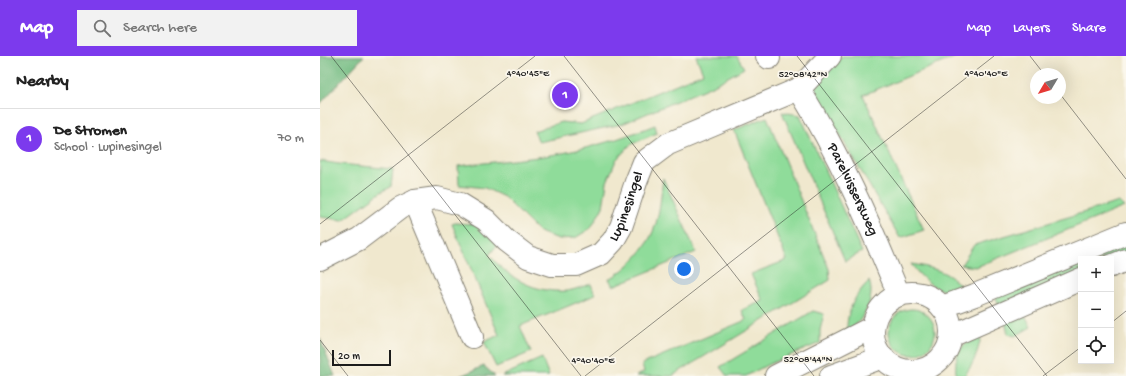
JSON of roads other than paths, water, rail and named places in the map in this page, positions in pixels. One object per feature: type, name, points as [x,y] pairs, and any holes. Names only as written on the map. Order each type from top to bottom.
[{"type":"street","name":"Lupinesingel","points":[[320,258],[359,239],[400,208],[415,201],[437,198],[460,204],[486,220],[507,241],[528,257],[552,264],[576,265],[601,254],[613,241],[621,227],[644,162],[668,144],[799,88],[830,56]]},
{"type":"street","name":"Parelvissersweg","points":[[799,88],[840,162],[899,295]]},
{"type":"street","points":[[415,201],[472,337]]},
{"type":"street","points":[[942,307],[1126,233]]},
{"type":"street","points":[[1114,265],[1126,260]]},
{"type":"street","points":[[950,336],[1078,280]]},
{"type":"street","points":[[906,293],[922,294],[936,301],[942,307],[949,320],[950,336],[941,368],[928,367],[917,373],[901,369],[888,362],[883,357],[875,344],[873,328],[878,314],[892,298],[906,293]]},
{"type":"street","points":[[776,376],[873,328]]},
{"type":"street","points":[[831,376],[883,357]]},
{"type":"place","name":"De Stromen","points":[[565,95]]}]
